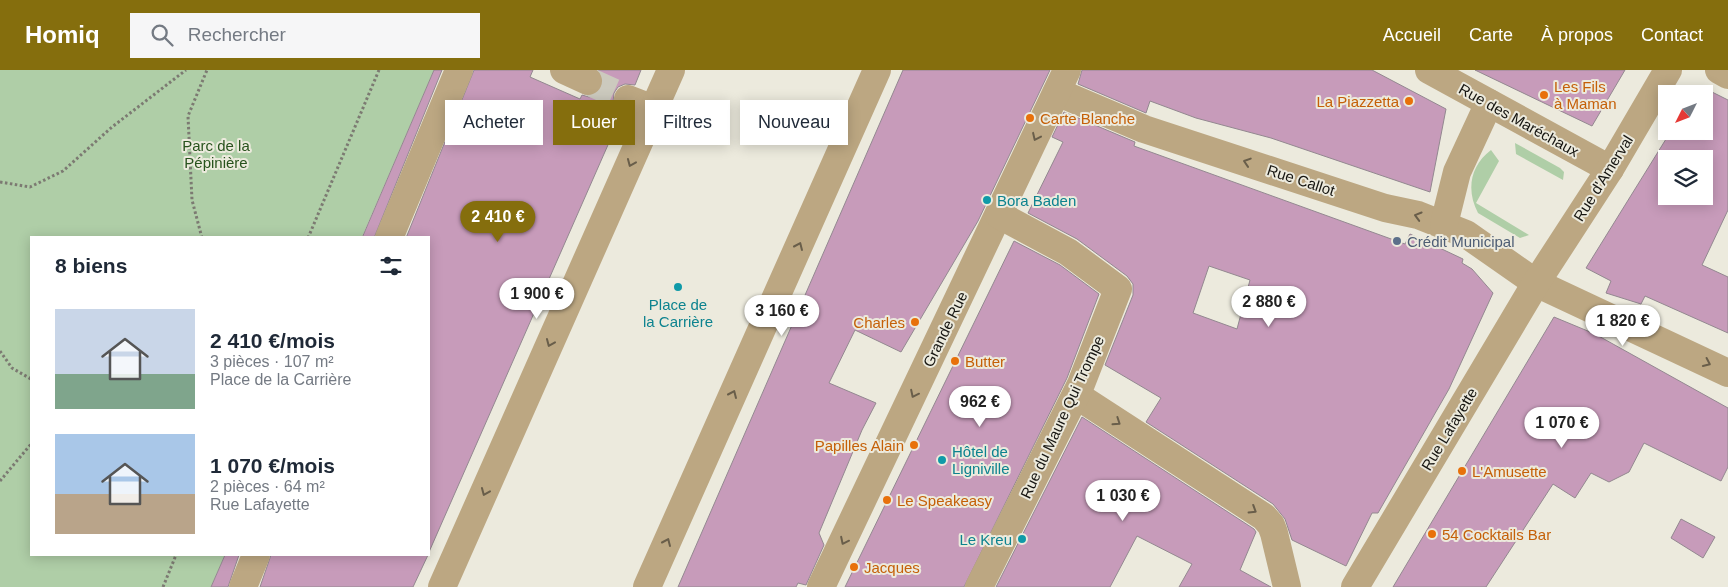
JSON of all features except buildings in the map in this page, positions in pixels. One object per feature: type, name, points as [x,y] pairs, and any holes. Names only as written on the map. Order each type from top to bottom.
[{"type":"street","points":[[390,236],[459,70]]},
{"type":"street","points":[[564,70],[588,81]]},
{"type":"street","points":[[658,100],[671,70]]},
{"type":"street","points":[[647,587],[877,70]]},
{"type":"street","name":"Rue des Maréchaux","points":[[1429,70],[1610,169]]},
{"type":"street","name":"Rue d'Amerval","points":[[1536,283],[1610,169],[1668,70]]},
{"type":"street","points":[[1719,70],[1728,75]]},
{"type":"street","name":"Grande Rue","points":[[821,587],[1062,81]]},
{"type":"street","name":"Rue Callot","points":[[1062,81],[1144,130],[1385,208],[1418,215],[1444,224],[1466,234],[1536,283],[1728,373]]},
{"type":"street","points":[[628,99],[645,106]]},
{"type":"street","points":[[1444,224],[1457,172],[1489,103]]},
{"type":"street","points":[[442,587],[645,129]]},
{"type":"street","name":"Rue du Maure Qui Trompe","points":[[979,587],[1076,395],[1094,356],[1118,289],[1068,252],[999,215]]},
{"type":"street","name":"Rue Lafayette","points":[[1358,581],[1536,283]]},
{"type":"street","points":[[1076,395],[1264,517],[1271,525],[1274,533],[1287,587]]},
{"type":"street","points":[[243,587],[256,556]]},
{"type":"path","points":[[0,182],[30,187],[63,171],[112,127],[186,70]]},
{"type":"path","points":[[201,236],[192,200],[188,116],[207,70]]},
{"type":"path","points":[[309,236],[379,70]]},
{"type":"path","points":[[0,351],[12,368],[30,378]]},
{"type":"path","points":[[0,481],[30,445]]},
{"type":"path","points":[[163,587],[176,556]]},
{"type":"green space","name":"Parc de la Pépinière","points":[[0,70],[434,70],[362,236],[30,236],[30,556],[225,556],[211,587],[0,587]]},
{"type":"green space","points":[[1515,143],[1560,168],[1564,172],[1563,180],[1516,154]]},
{"type":"green space","points":[[1491,150],[1499,161],[1476,203],[1529,235],[1520,238],[1478,213],[1472,196],[1472,179],[1478,163]]},
{"type":"tunnel","points":[[588,81],[628,99]]},
{"type":"place","name":"Les Fils à Maman","points":[[1544,95]]},
{"type":"place","name":"La Piazzetta","points":[[1409,101]]},
{"type":"place","name":"Carte Blanche","points":[[1030,118]]},
{"type":"place","name":"Bora Baden","points":[[987,200]]},
{"type":"place","name":"Crédit Municipal","points":[[1397,241]]},
{"type":"place","name":"Place de la Carrière","points":[[678,287]]},
{"type":"place","name":"Charles","points":[[915,322]]},
{"type":"place","name":"Butter","points":[[955,361]]},
{"type":"place","name":"Papilles Alain","points":[[914,445]]},
{"type":"place","name":"Hôtel de Ligniville","points":[[942,460]]},
{"type":"place","name":"L'Amusette","points":[[1462,471]]},
{"type":"place","name":"Le Speakeasy","points":[[887,500]]},
{"type":"place","name":"54 Cocktails Bar","points":[[1432,534]]},
{"type":"place","name":"Le Kreu","points":[[1022,539]]},
{"type":"place","name":"Jacques","points":[[854,567]]}]
